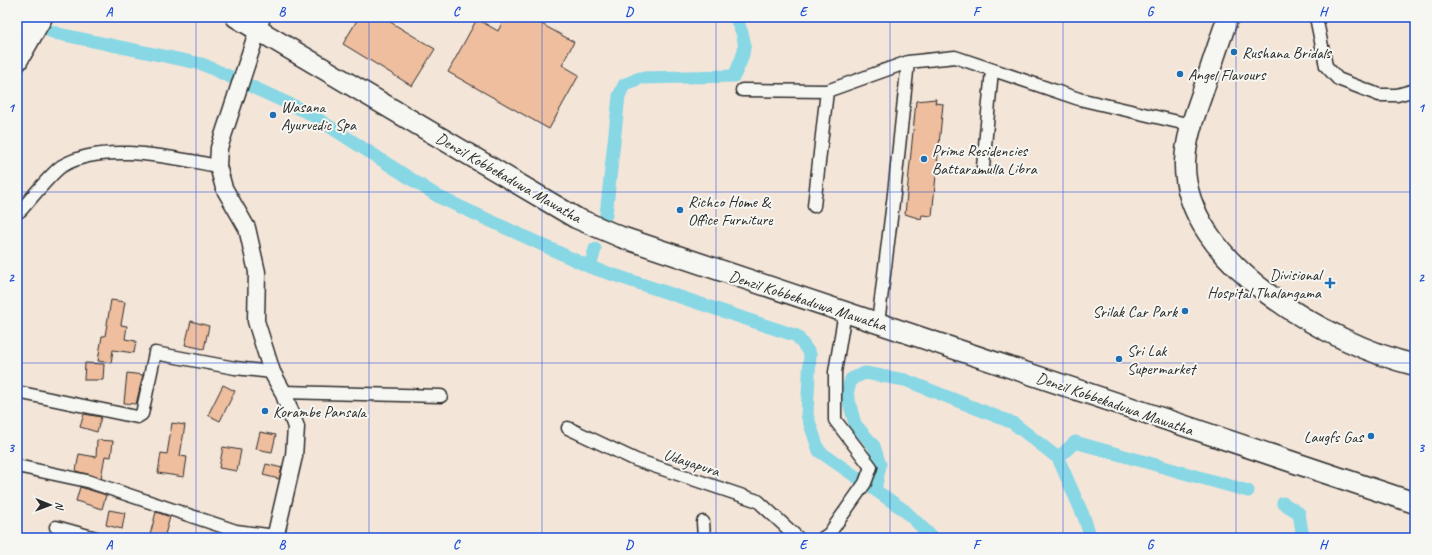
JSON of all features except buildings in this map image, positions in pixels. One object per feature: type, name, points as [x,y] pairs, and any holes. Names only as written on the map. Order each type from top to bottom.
[{"type":"main road","points":[[17,25],[22,17]]},
{"type":"main road","points":[[19,58],[42,17]]},
{"type":"main road","name":"Denzil Kobbekaduwa Mawatha","points":[[236,17],[261,23],[576,218],[621,237],[1415,503]]},
{"type":"main road","points":[[1228,17],[1191,125],[1185,162],[1191,199],[1205,231],[1229,260],[1263,290],[1312,322],[1388,358],[1415,365]]},
{"type":"street","points":[[1316,17],[1326,66],[1338,79],[1379,95],[1397,95],[1415,90]]},
{"type":"street","points":[[17,466],[87,481],[236,531],[275,537],[294,456],[296,427],[283,392],[272,372],[256,321],[257,272],[247,228],[224,188],[218,166],[219,148],[261,23]]},
{"type":"street","points":[[742,90],[827,91],[908,62],[955,57],[1079,99],[1191,125]]},
{"type":"street","points":[[878,323],[908,62]]},
{"type":"street","points":[[983,167],[992,70]]},
{"type":"street","points":[[814,206],[827,91]]},
{"type":"street","points":[[20,211],[61,167],[78,159],[118,152],[156,155],[218,166]]},
{"type":"street","points":[[828,537],[865,483],[871,467],[835,420],[835,372],[844,312]]},
{"type":"street","points":[[17,392],[137,417],[142,414],[155,353],[235,368],[272,372]]},
{"type":"street","points":[[283,392],[441,396]]},
{"type":"street","name":"Udayapura","points":[[568,428],[636,460],[758,501],[798,538]]},
{"type":"street","points":[[703,522],[704,538]]},
{"type":"street","points":[[56,527],[96,538]]},
{"type":"waterway","points":[[606,215],[619,96],[624,85],[640,78],[734,76],[741,60],[744,47],[742,34],[735,17]]},
{"type":"waterway","points":[[30,24],[59,34],[202,64],[307,112],[439,197],[590,267],[797,336],[810,354],[807,415],[819,451],[904,510],[933,538]]},
{"type":"waterway","points":[[590,267],[595,249]]},
{"type":"waterway","points":[[875,490],[880,465],[874,446],[855,424],[847,394],[851,379],[865,373],[905,380],[1013,423],[1058,458],[1084,517],[1091,538]]},
{"type":"waterway","points":[[1058,458],[1075,442],[1248,491]]},
{"type":"waterway","points":[[1283,503],[1299,513],[1303,538]]},
{"type":"place","name":"Rushana Bridals","points":[[1234,52]]},
{"type":"place","name":"Angel Flavours","points":[[1180,74]]},
{"type":"place","name":"Wasana Ayurvedic Spa","points":[[273,115]]},
{"type":"place","name":"Prime Residencies Battaramulla Libra","points":[[924,159]]},
{"type":"place","name":"Richco Home & Office Furniture","points":[[680,210]]},
{"type":"place","name":"Divisional Hospital Thalangama","points":[[1330,283]]},
{"type":"place","name":"Srilak Car Park","points":[[1185,311]]},
{"type":"place","name":"Sri Lak Supermarket","points":[[1119,359]]},
{"type":"place","name":"Korambe Pansala","points":[[265,411]]},
{"type":"place","name":"Laugfs Gas","points":[[1371,436]]}]
